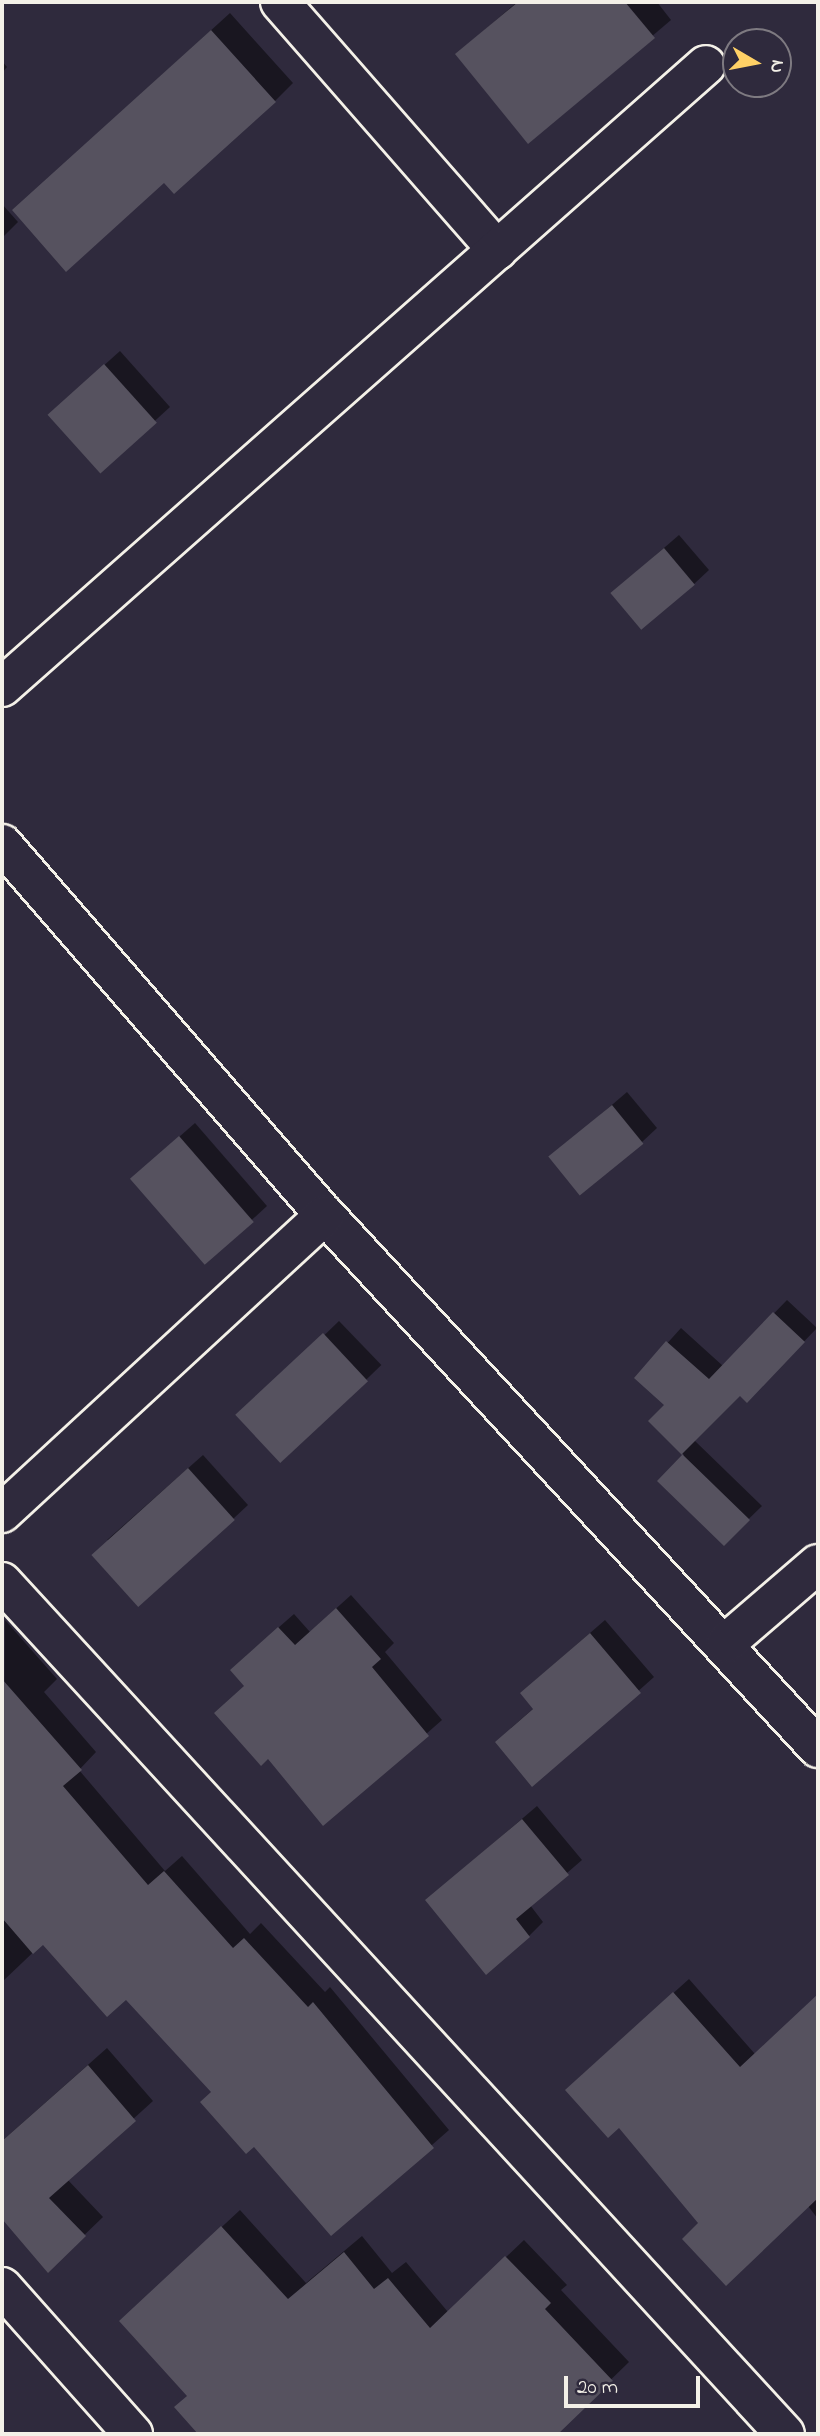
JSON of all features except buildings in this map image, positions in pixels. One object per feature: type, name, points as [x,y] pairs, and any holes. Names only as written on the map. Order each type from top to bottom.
[{"type":"street","points":[[280,2],[498,250]]},
{"type":"street","points":[[2,687],[706,65]]},
{"type":"street","points":[[2,844],[325,1215],[726,1643],[818,1748]]},
{"type":"street","points":[[2,1513],[325,1215]]},
{"type":"street","points":[[726,1643],[818,1564]]},
{"type":"street","points":[[2,1583],[785,2434]]},
{"type":"street","points":[[2,2287],[133,2434]]}]
